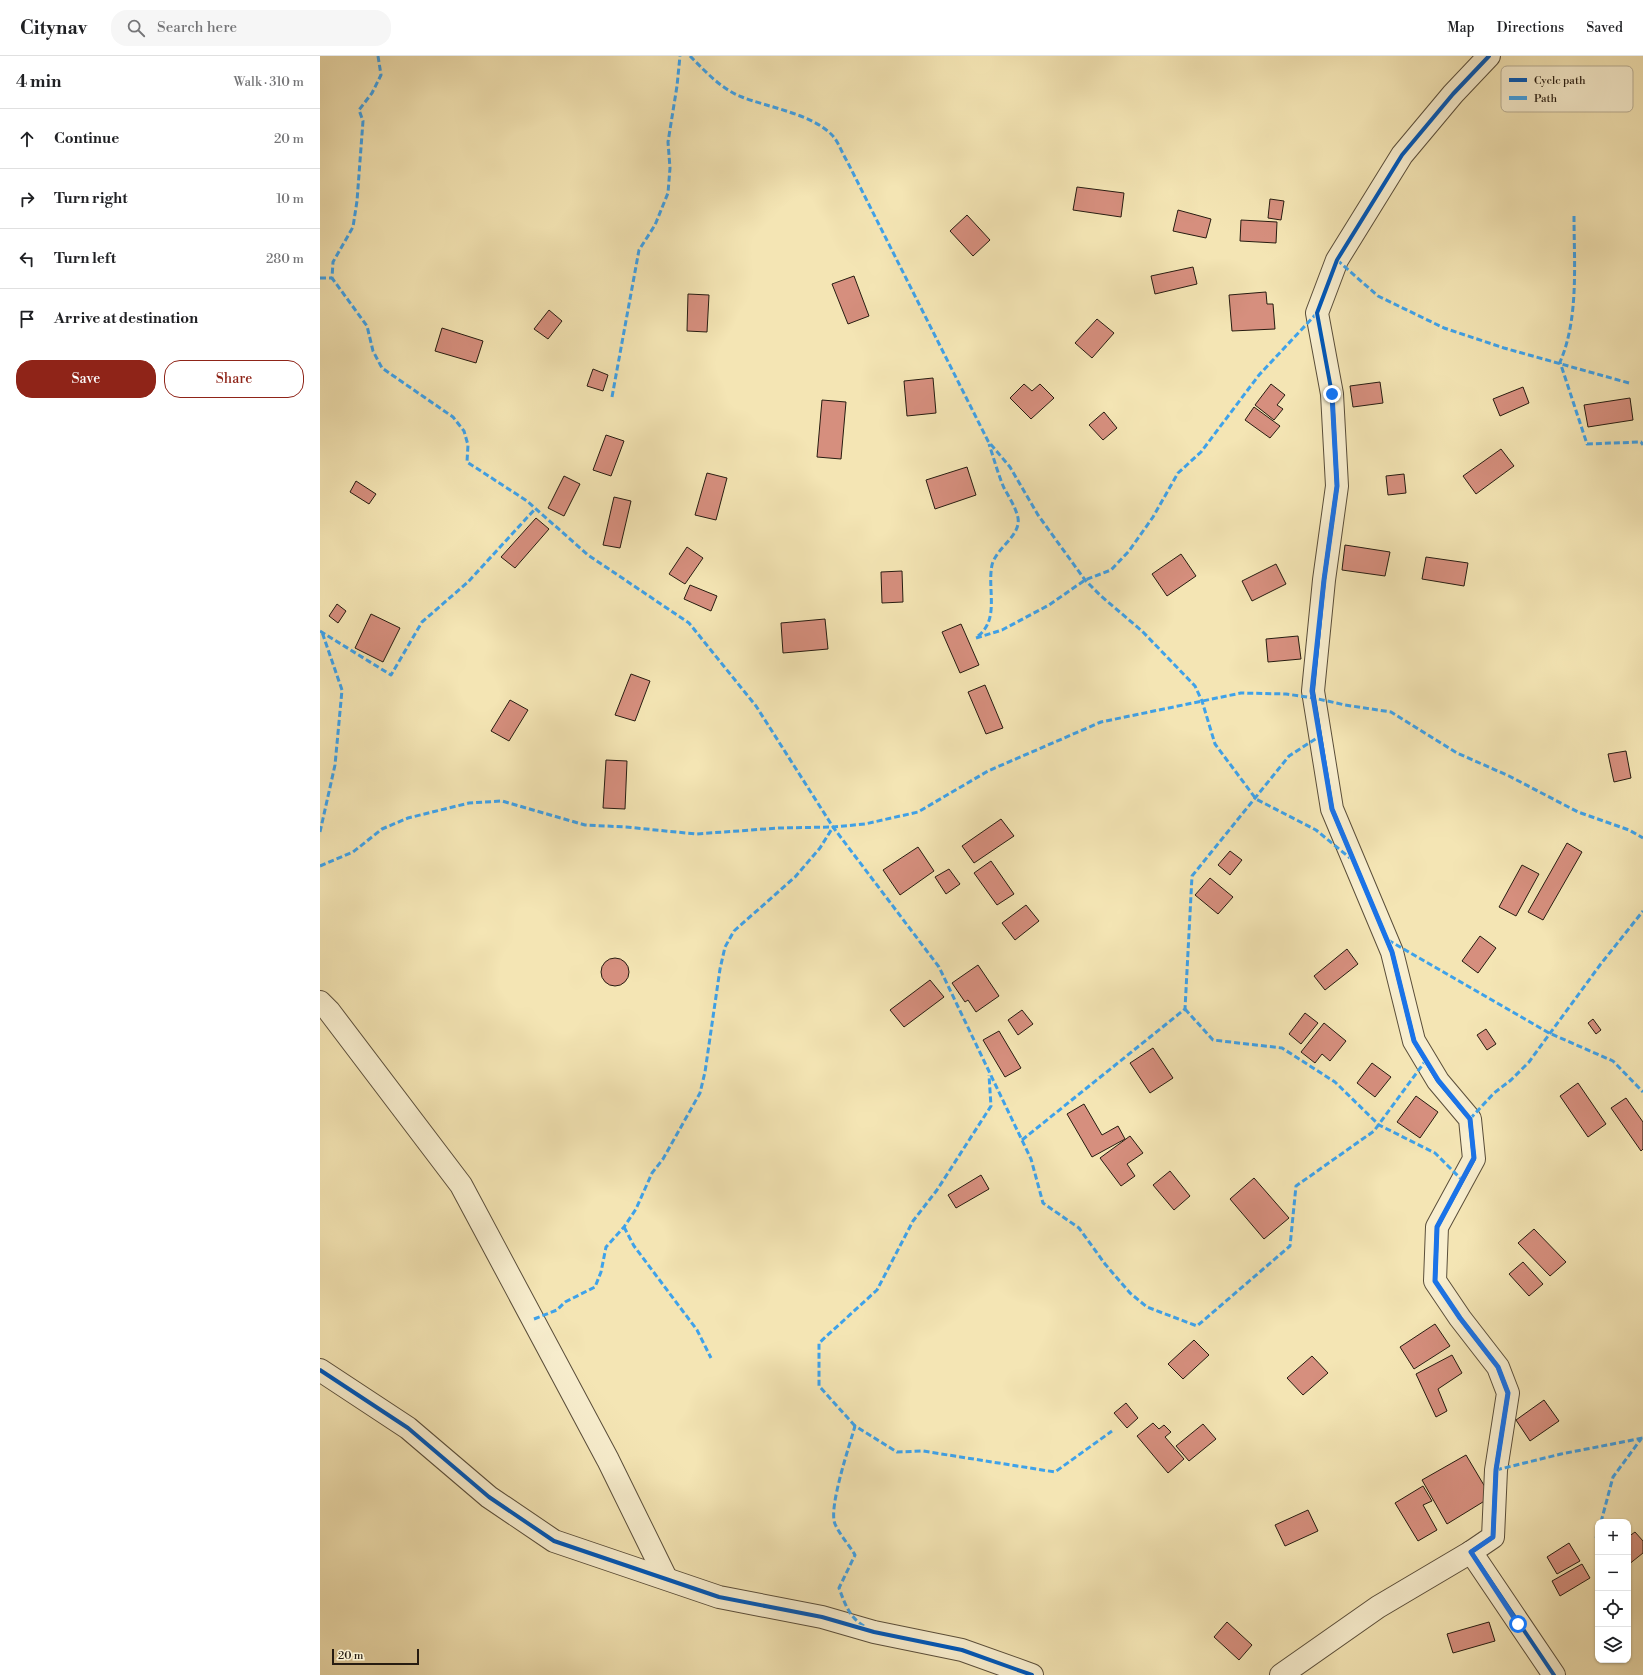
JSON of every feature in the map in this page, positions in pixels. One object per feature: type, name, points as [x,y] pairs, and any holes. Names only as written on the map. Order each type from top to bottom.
[{"type":"street","points":[[1281,1675],[1378,1608],[1471,1552],[1493,1537],[1496,1470],[1508,1393],[1498,1367],[1460,1318],[1435,1281],[1437,1227],[1474,1158],[1470,1119],[1438,1080],[1414,1041],[1392,952],[1332,809],[1312,691],[1324,580],[1337,486],[1332,394],[1317,313],[1337,260],[1402,155],[1453,94],[1489,56]]},
{"type":"street","points":[[320,1002],[329,1011],[462,1185],[604,1453],[666,1578]]},
{"type":"street","points":[[320,1370],[408,1428],[490,1497],[554,1541],[719,1597],[822,1617],[874,1632],[962,1650],[1032,1675]]},
{"type":"street","points":[[1471,1552],[1554,1675]]},
{"type":"building","points":[[1077,187],[1124,193],[1121,217],[1073,210]]},
{"type":"building","points":[[1270,199],[1284,201],[1281,220],[1268,218]]},
{"type":"building","points":[[1178,210],[1211,219],[1206,238],[1173,231]]},
{"type":"building","points":[[967,215],[990,240],[973,256],[950,231]]},
{"type":"building","points":[[1241,220],[1277,222],[1276,243],[1240,241]]},
{"type":"building","points":[[1193,267],[1197,284],[1155,294],[1151,276]]},
{"type":"building","points":[[854,276],[869,316],[848,324],[832,284]]},
{"type":"building","points":[[1266,292],[1267,304],[1273,304],[1275,329],[1232,331],[1229,295]]},
{"type":"building","points":[[688,294],[709,295],[707,332],[687,331]]},
{"type":"building","points":[[549,310],[562,321],[548,339],[534,329]]},
{"type":"building","points":[[1097,319],[1114,333],[1092,358],[1075,343]]},
{"type":"building","points":[[442,328],[483,341],[476,363],[435,351]]},
{"type":"building","points":[[593,369],[608,375],[603,391],[587,386]]},
{"type":"building","points":[[933,378],[936,413],[907,416],[904,381]]},
{"type":"building","points":[[1380,382],[1383,403],[1353,407],[1350,386]]},
{"type":"building","points":[[1024,384],[1032,391],[1040,384],[1054,398],[1031,419],[1010,398]]},
{"type":"building","points":[[1271,384],[1285,395],[1277,405],[1283,409],[1274,420],[1255,405]]},
{"type":"building","points":[[1523,387],[1529,403],[1500,416],[1493,399]]},
{"type":"building","points":[[1630,398],[1633,420],[1588,427],[1584,405]]},
{"type":"building","points":[[822,400],[846,402],[841,459],[817,457]]},
{"type":"building","points":[[1254,407],[1280,426],[1270,438],[1245,420]]},
{"type":"building","points":[[1104,412],[1117,428],[1103,440],[1089,425]]},
{"type":"building","points":[[606,435],[624,441],[611,476],[593,470]]},
{"type":"building","points":[[1501,449],[1514,466],[1476,494],[1463,476]]},
{"type":"building","points":[[967,467],[976,495],[935,509],[926,480]]},
{"type":"building","points":[[707,473],[727,478],[716,520],[695,515]]},
{"type":"building","points":[[1404,474],[1406,493],[1388,495],[1386,476]]},
{"type":"building","points":[[564,476],[580,484],[564,516],[548,508]]},
{"type":"building","points":[[356,481],[376,494],[369,504],[350,492]]},
{"type":"building","points":[[614,497],[631,501],[620,548],[603,545]]},
{"type":"building","points":[[536,518],[549,529],[515,568],[501,557]]},
{"type":"building","points":[[1345,545],[1390,552],[1385,576],[1342,570]]},
{"type":"building","points":[[687,547],[703,558],[685,584],[669,574]]},
{"type":"building","points":[[1181,554],[1196,576],[1167,596],[1152,574]]},
{"type":"building","points":[[1426,557],[1468,563],[1464,586],[1422,579]]},
{"type":"building","points":[[1276,564],[1286,584],[1252,601],[1242,581]]},
{"type":"building","points":[[902,571],[903,602],[882,603],[881,572]]},
{"type":"building","points":[[690,585],[717,596],[711,611],[684,599]]},
{"type":"building","points":[[337,604],[346,611],[338,623],[329,616]]},
{"type":"building","points":[[371,614],[400,628],[383,662],[355,648]]},
{"type":"building","points":[[825,619],[828,649],[783,653],[781,623]]},
{"type":"building","points":[[961,624],[979,665],[960,673],[942,632]]},
{"type":"building","points":[[1298,636],[1301,659],[1268,662],[1266,639]]},
{"type":"building","points":[[631,674],[650,681],[635,721],[615,715]]},
{"type":"building","points":[[985,685],[1003,728],[986,734],[968,692]]},
{"type":"building","points":[[510,700],[528,710],[509,741],[491,731]]},
{"type":"building","points":[[1626,751],[1631,778],[1614,782],[1608,754]]},
{"type":"building","points":[[606,760],[627,761],[625,809],[603,808]]},
{"type":"building","points":[[1001,819],[1014,836],[974,863],[962,846]]},
{"type":"building","points":[[1567,843],[1582,852],[1543,920],[1528,912]]},
{"type":"building","points":[[918,847],[934,871],[900,895],[883,870]]},
{"type":"building","points":[[1230,851],[1242,860],[1230,875],[1218,865]]},
{"type":"building","points":[[991,861],[1014,894],[997,905],[974,873]]},
{"type":"building","points":[[1522,865],[1539,874],[1516,916],[1499,907]]},
{"type":"building","points":[[949,869],[960,884],[946,894],[935,877]]},
{"type":"building","points":[[1210,878],[1233,897],[1218,914],[1195,895]]},
{"type":"building","points":[[1026,905],[1039,921],[1015,940],[1002,923]]},
{"type":"building","points":[[1480,936],[1496,948],[1478,973],[1462,961]]},
{"type":"building","points":[[1347,949],[1358,964],[1325,990],[1314,976]]},
{"type":"building","points":[[615,958],[625,962],[629,972],[625,982],[615,986],[605,982],[601,972],[605,962]]},
{"type":"building","points":[[978,965],[999,996],[976,1012],[968,1000],[965,1002],[952,983]]},
{"type":"building","points":[[930,980],[944,997],[904,1027],[890,1010]]},
{"type":"building","points":[[1022,1010],[1033,1024],[1018,1035],[1008,1020]]},
{"type":"building","points":[[1305,1013],[1318,1023],[1301,1044],[1289,1034]]},
{"type":"building","points":[[1593,1019],[1601,1030],[1596,1034],[1588,1023]]},
{"type":"building","points":[[1324,1023],[1346,1041],[1330,1061],[1322,1054],[1315,1063],[1301,1052]]},
{"type":"building","points":[[1486,1029],[1496,1044],[1487,1050],[1477,1035]]},
{"type":"building","points":[[999,1031],[1021,1068],[1005,1077],[983,1040]]},
{"type":"building","points":[[1153,1048],[1173,1078],[1150,1093],[1130,1063]]},
{"type":"building","points":[[1372,1063],[1391,1077],[1375,1097],[1357,1083]]},
{"type":"building","points":[[1578,1083],[1606,1124],[1588,1137],[1560,1096]]},
{"type":"building","points":[[1416,1096],[1438,1112],[1420,1138],[1397,1122]]},
{"type":"building","points":[[1626,1098],[1643,1122],[1643,1149],[1641,1151],[1611,1108]]},
{"type":"building","points":[[1084,1104],[1102,1135],[1118,1126],[1125,1139],[1092,1157],[1067,1114]]},
{"type":"building","points":[[1130,1136],[1143,1153],[1127,1164],[1135,1176],[1121,1186],[1100,1158]]},
{"type":"building","points":[[1170,1171],[1190,1196],[1174,1210],[1153,1185]]},
{"type":"building","points":[[981,1175],[989,1189],[956,1208],[948,1195]]},
{"type":"building","points":[[1254,1178],[1289,1218],[1264,1239],[1230,1199]]},
{"type":"building","points":[[1534,1229],[1566,1262],[1550,1276],[1518,1243]]},
{"type":"building","points":[[1523,1262],[1543,1284],[1529,1296],[1509,1274]]},
{"type":"building","points":[[1435,1324],[1450,1346],[1414,1369],[1400,1347]]},
{"type":"building","points":[[1194,1340],[1209,1355],[1183,1379],[1168,1364]]},
{"type":"building","points":[[1452,1355],[1462,1373],[1438,1389],[1447,1411],[1436,1417],[1416,1374]]},
{"type":"building","points":[[1312,1356],[1328,1373],[1303,1395],[1287,1378]]},
{"type":"building","points":[[1544,1400],[1559,1421],[1530,1441],[1516,1420]]},
{"type":"building","points":[[1126,1403],[1138,1418],[1127,1428],[1114,1413]]},
{"type":"building","points":[[1153,1423],[1159,1429],[1164,1425],[1171,1432],[1165,1437],[1184,1459],[1168,1473],[1137,1436]]},
{"type":"building","points":[[1203,1424],[1216,1439],[1189,1461],[1176,1446]]},
{"type":"building","points":[[1466,1455],[1491,1497],[1447,1524],[1422,1480]]},
{"type":"building","points":[[1423,1486],[1432,1501],[1423,1505],[1437,1530],[1418,1541],[1395,1503]]},
{"type":"building","points":[[1308,1510],[1318,1531],[1285,1546],[1275,1525]]},
{"type":"building","points":[[1635,1532],[1643,1541],[1643,1553],[1631,1563],[1631,1555],[1631,1535]]},
{"type":"building","points":[[1569,1543],[1580,1561],[1557,1574],[1547,1557]]},
{"type":"building","points":[[1582,1564],[1590,1578],[1560,1596],[1552,1581]]},
{"type":"building","points":[[1227,1622],[1252,1645],[1239,1660],[1214,1637]]},
{"type":"building","points":[[1489,1622],[1495,1641],[1453,1653],[1447,1634]]},
{"type":"marked path","points":[[378,56],[381,75],[372,93],[359,110],[363,121],[357,201],[353,227],[333,262],[332,278],[367,326],[373,351],[382,368],[453,417],[464,431],[468,445],[467,462],[527,501],[588,555],[689,623],[756,706],[833,827],[939,967],[1031,1159],[1043,1203],[1079,1228],[1105,1264],[1130,1293],[1147,1307],[1197,1326],[1290,1246],[1296,1186],[1374,1131],[1426,1060]]},
{"type":"marked path","points":[[612,397],[639,250],[655,225],[668,193],[670,168],[668,142],[680,56]]},
{"type":"marked path","points":[[690,56],[714,79],[734,94],[801,116],[823,128],[832,135],[847,161],[988,441],[1010,467],[1038,515],[1085,580],[1101,596],[1142,631],[1195,686],[1202,701],[1215,744],[1256,799],[1316,830],[1350,858]]},
{"type":"marked path","points":[[1574,216],[1575,271],[1573,309],[1566,345],[1560,362],[1587,444],[1641,442],[1643,445]]},
{"type":"marked path","points":[[1337,260],[1378,296],[1444,328],[1504,348],[1629,383]]},
{"type":"marked path","points":[[320,278],[332,278]]},
{"type":"marked path","points":[[976,638],[1002,630],[1049,605],[1085,580],[1111,570],[1129,551],[1153,517],[1178,473],[1201,452],[1259,375],[1317,313]]},
{"type":"marked path","points":[[978,636],[985,629],[991,612],[991,574],[994,559],[1016,531],[1018,524],[1016,510],[1004,488],[989,444]]},
{"type":"marked path","points":[[320,631],[391,675],[422,622],[468,582],[535,509]]},
{"type":"marked path","points":[[320,832],[335,765],[342,690],[322,632]]},
{"type":"marked path","points":[[320,866],[353,852],[382,829],[408,818],[469,803],[502,801],[585,825],[626,827],[696,834],[865,824],[918,812],[988,771],[1101,722],[1241,693],[1286,694],[1391,712],[1457,753],[1509,776],[1578,812],[1629,830],[1643,838]]},
{"type":"marked path","points":[[1022,1140],[1185,1009],[1192,876],[1289,756],[1320,736]]},
{"type":"marked path","points":[[534,1319],[557,1310],[565,1302],[595,1287],[601,1272],[606,1247],[624,1227],[636,1209],[652,1173],[663,1159],[700,1093],[705,1072],[720,969],[725,947],[734,931],[795,877],[820,848],[833,827]]},
{"type":"marked path","points":[[1470,1119],[1494,1093],[1511,1080],[1529,1062],[1600,965],[1643,911]]},
{"type":"marked path","points":[[1388,940],[1549,1033],[1613,1061],[1643,1092]]},
{"type":"marked path","points":[[1185,1009],[1213,1040],[1282,1048],[1335,1082],[1379,1125],[1435,1153],[1462,1180]]},
{"type":"marked path","points":[[855,1426],[819,1386],[819,1343],[877,1290],[913,1221],[937,1190],[991,1106],[989,1075]]},
{"type":"marked path","points":[[624,1227],[634,1246],[697,1330],[711,1358]]},
{"type":"marked path","points":[[864,1626],[851,1614],[839,1588],[855,1555],[837,1528],[834,1516],[834,1504],[837,1491],[855,1426],[897,1452],[923,1451],[1055,1472],[1112,1431]]},
{"type":"marked path","points":[[1496,1470],[1561,1454],[1643,1438]]},
{"type":"marked path","points":[[1602,1519],[1613,1477],[1641,1439]]},
{"type":"cycle path","points":[[1489,56],[1453,94],[1402,155],[1337,260],[1317,313],[1332,394],[1337,486],[1324,580],[1313,691],[1332,809],[1392,952],[1414,1041],[1438,1081],[1470,1119],[1474,1159],[1437,1227],[1435,1281],[1460,1318],[1498,1367],[1508,1393],[1496,1470],[1493,1537],[1471,1552],[1554,1675]]},
{"type":"cycle path","points":[[320,1370],[408,1428],[489,1497],[554,1541],[719,1597],[822,1617],[874,1632],[962,1650],[1032,1675]]},
{"type":"route","points":[[1332,394],[1337,486],[1324,580],[1312,691],[1332,809],[1392,952],[1414,1041],[1438,1080],[1470,1119],[1474,1158],[1437,1227],[1435,1281],[1460,1318],[1498,1367],[1508,1393],[1496,1470],[1493,1537],[1471,1552],[1518,1624]]}]
